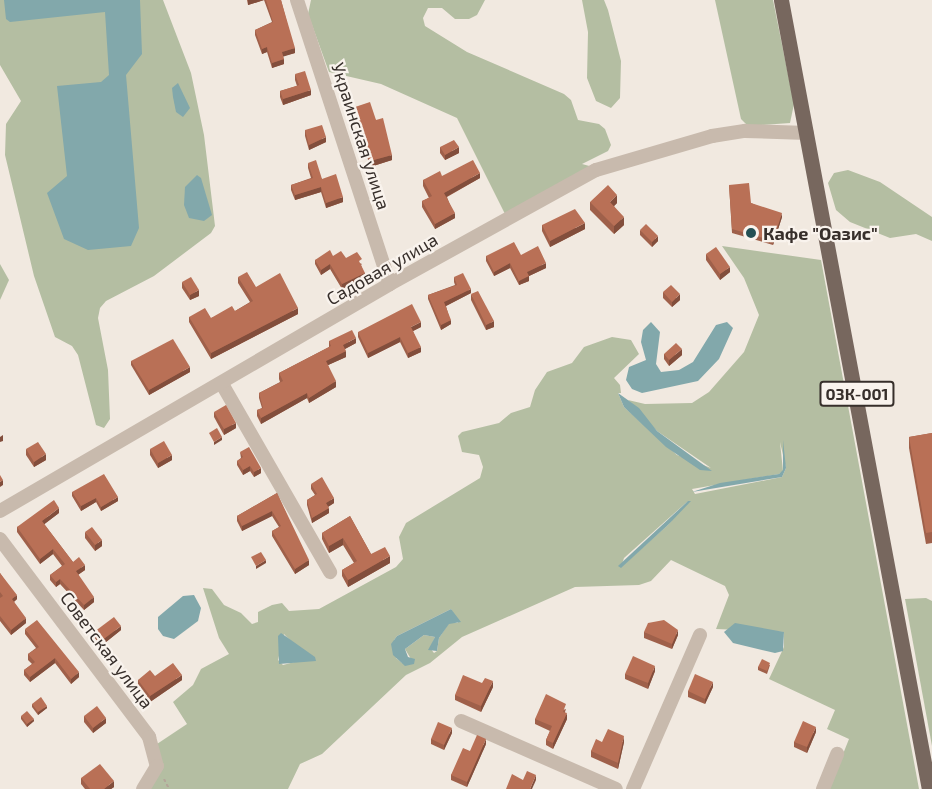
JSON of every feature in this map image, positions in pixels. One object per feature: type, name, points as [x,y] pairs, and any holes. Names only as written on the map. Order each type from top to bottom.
[{"type":"main road","name":"03К-001","points":[[782,0],[929,789]]},
{"type":"street","name":"Украинская улица","points":[[297,0],[390,284]]},
{"type":"street","name":"Садовая улица","points":[[0,511],[222,384],[390,284],[609,165],[712,136],[770,130],[807,133]]},
{"type":"street","points":[[222,384],[330,572]]},
{"type":"street","name":"Советская улица","points":[[0,539],[149,737],[157,766],[143,789]]},
{"type":"street","points":[[633,789],[700,635]]},
{"type":"street","points":[[461,721],[616,789]]},
{"type":"street","points":[[823,789],[837,754]]},
{"type":"green space","points":[[0,0],[163,0],[191,73],[204,135],[215,226],[211,233],[154,276],[106,301],[100,308],[98,318],[108,370],[110,419],[104,428],[96,425],[78,355],[72,346],[55,337],[34,276],[5,155],[6,124],[21,101],[0,65]]},
{"type":"green space","points":[[311,0],[485,0],[477,15],[469,19],[455,19],[442,8],[428,8],[423,18],[425,26],[467,52],[564,94],[571,100],[578,120],[599,124],[605,129],[611,145],[608,151],[582,164],[593,167],[505,214],[457,118],[381,84],[329,72],[308,14]]},
{"type":"green space","points":[[582,0],[604,0],[608,10],[621,61],[620,98],[611,108],[596,101],[587,78],[588,32]]},
{"type":"green space","points":[[715,0],[773,0],[794,104],[790,123],[748,126],[741,119]]},
{"type":"green space","points":[[848,170],[880,182],[932,217],[932,241],[916,234],[890,238],[850,222],[836,210],[828,183],[834,173]]},
{"type":"green space","points":[[722,246],[821,260],[919,789],[829,789],[849,739],[827,729],[835,710],[769,679],[784,647],[784,632],[716,629],[729,595],[725,586],[671,560],[651,581],[639,585],[575,587],[462,637],[430,663],[406,675],[322,754],[300,764],[288,789],[149,789],[157,744],[187,724],[173,702],[193,685],[201,669],[229,654],[219,638],[203,588],[212,589],[224,605],[241,613],[252,624],[258,622],[258,612],[272,605],[282,603],[289,611],[319,609],[396,567],[403,559],[399,537],[406,523],[480,478],[483,467],[479,455],[462,452],[458,436],[462,432],[499,423],[511,413],[530,407],[535,390],[547,372],[572,363],[584,347],[612,337],[631,340],[639,354],[614,378],[620,385],[621,393],[618,393],[624,407],[677,455],[711,468],[657,431],[628,400],[645,404],[692,403],[709,392],[744,352],[759,315],[744,278]],"holes":[[[780,442],[786,468],[782,477],[695,494],[692,489],[779,474],[783,471]],[[688,501],[668,525],[621,567],[624,558]],[[451,609],[458,623],[449,623],[439,638],[437,651],[434,653],[430,648],[435,637],[424,635],[405,649],[411,659],[402,663],[396,658],[394,640],[397,636]],[[284,634],[299,650],[314,657],[283,665],[278,660]]]},
{"type":"green space","points":[[0,264],[9,280],[0,300]]},
{"type":"green space","points":[[926,598],[932,601],[932,746],[905,599]]},
{"type":"water","points":[[4,0],[140,0],[142,54],[126,75],[139,228],[131,246],[88,250],[64,239],[47,193],[67,176],[57,86],[101,82],[109,75],[105,12],[10,22],[6,19]]},
{"type":"water","points":[[178,83],[190,108],[183,117],[176,112],[173,97],[172,88]]},
{"type":"water","points":[[197,175],[201,178],[212,215],[204,221],[189,218],[184,205],[185,187]]},
{"type":"water","points":[[651,322],[660,332],[656,364],[661,372],[679,370],[693,362],[716,325],[727,322],[733,328],[719,359],[698,381],[642,393],[632,389],[626,380],[629,367],[646,360],[641,342],[643,330]]},
{"type":"water","points":[[618,393],[639,408],[657,431],[712,471],[700,470],[666,447],[624,407]]},
{"type":"water","points":[[783,440],[786,468],[782,477],[692,492],[720,483],[779,474],[783,470]]},
{"type":"water","points":[[688,501],[691,501],[668,525],[621,568],[618,566]]},
{"type":"water","points":[[194,595],[201,608],[198,621],[174,639],[163,636],[158,629],[158,617],[183,596]]},
{"type":"water","points":[[451,609],[461,622],[449,624],[439,638],[437,651],[428,650],[435,637],[424,635],[405,649],[408,657],[415,659],[414,664],[405,666],[393,655],[391,644],[397,636]]},
{"type":"water","points":[[735,623],[784,632],[783,651],[775,653],[733,643],[724,632]]},
{"type":"water","points":[[281,633],[315,657],[316,661],[279,664],[278,636]]},
{"type":"building","points":[[266,0],[281,0],[295,48],[282,52],[284,59],[272,63],[267,47],[262,49],[255,30],[273,22]]},
{"type":"building","points":[[305,71],[311,90],[283,99],[280,91],[299,85],[295,74]]},
{"type":"building","points":[[370,102],[376,120],[383,118],[392,155],[370,161],[355,107]]},
{"type":"building","points":[[322,125],[326,137],[309,145],[305,130]]},
{"type":"building","points":[[454,140],[459,147],[445,155],[440,147]]},
{"type":"building","points":[[316,160],[322,179],[336,174],[343,197],[326,203],[321,187],[295,195],[291,185],[313,178],[308,163]]},
{"type":"building","points":[[473,160],[480,173],[444,193],[455,213],[435,224],[422,201],[432,196],[423,180],[440,171],[442,176]]},
{"type":"building","points":[[749,183],[751,203],[782,213],[773,241],[732,229],[729,185]]},
{"type":"building","points":[[608,185],[617,195],[610,202],[624,217],[614,226],[590,202]]},
{"type":"building","points":[[575,209],[585,223],[550,241],[542,225]]},
{"type":"building","points":[[646,224],[658,236],[652,242],[640,230]]},
{"type":"building","points":[[514,242],[521,255],[538,246],[546,263],[527,272],[529,276],[519,281],[510,263],[494,272],[486,256]]},
{"type":"building","points":[[716,247],[730,267],[720,274],[706,254]]},
{"type":"building","points":[[330,250],[333,256],[341,251],[346,258],[357,252],[362,259],[359,261],[365,273],[342,284],[330,264],[321,270],[315,260]]},
{"type":"building","points":[[247,272],[256,287],[280,273],[298,308],[211,353],[189,317],[205,308],[211,318],[232,306],[235,311],[253,301],[238,277]]},
{"type":"building","points":[[463,273],[471,289],[444,302],[451,320],[441,325],[428,295],[457,285],[454,277]]},
{"type":"building","points":[[191,277],[199,290],[190,295],[182,282]]},
{"type":"building","points":[[671,285],[680,294],[672,302],[663,292]]},
{"type":"building","points":[[478,291],[494,321],[486,325],[471,294]]},
{"type":"building","points":[[412,304],[421,322],[411,327],[421,347],[408,353],[400,337],[368,353],[358,332]]},
{"type":"building","points":[[352,330],[356,338],[343,345],[346,351],[326,361],[336,381],[309,398],[307,393],[261,418],[257,410],[263,408],[259,393],[283,381],[279,373],[331,346],[329,341]]},
{"type":"building","points":[[173,339],[190,367],[149,390],[131,361]]},
{"type":"building","points":[[676,343],[682,349],[669,360],[664,354]]},
{"type":"building","points":[[226,405],[236,423],[224,429],[214,412]]},
{"type":"building","points":[[217,428],[222,437],[214,442],[209,433]]},
{"type":"building","points":[[932,433],[932,532],[926,533],[909,437]]},
{"type":"building","points":[[164,441],[172,455],[158,463],[150,449]]},
{"type":"building","points":[[38,442],[46,454],[34,462],[26,449]]},
{"type":"building","points":[[249,447],[261,468],[254,472],[250,466],[243,470],[237,461],[243,457],[240,452]]},
{"type":"building","points":[[104,474],[118,497],[101,507],[96,498],[81,506],[72,492]]},
{"type":"building","points":[[322,477],[334,498],[326,503],[329,508],[312,518],[307,500],[317,494],[311,484]]},
{"type":"building","points":[[277,493],[309,560],[295,569],[272,531],[281,526],[272,511],[242,526],[237,516]]},
{"type":"building","points":[[54,500],[59,508],[42,521],[73,562],[79,557],[85,565],[76,571],[94,597],[84,605],[60,579],[56,582],[50,575],[65,564],[53,549],[40,559],[17,527]]},
{"type":"building","points":[[350,516],[371,554],[385,547],[390,556],[348,580],[342,570],[357,561],[343,538],[329,546],[322,533]]},
{"type":"building","points":[[92,527],[102,540],[95,545],[85,532]]},
{"type":"building","points":[[261,552],[266,560],[256,566],[251,557]]},
{"type":"building","points":[[0,573],[17,595],[12,599],[26,618],[11,630],[0,616],[0,598],[3,596],[0,592]]},
{"type":"building","points":[[114,617],[121,626],[101,641],[94,632]]},
{"type":"building","points":[[37,620],[79,672],[71,679],[55,658],[30,677],[24,670],[35,662],[28,654],[39,647],[25,629]]},
{"type":"building","points":[[664,620],[678,630],[672,644],[644,632],[648,623]]},
{"type":"building","points":[[633,656],[655,666],[648,683],[625,674]]},
{"type":"building","points":[[762,659],[770,663],[767,671],[758,667]]},
{"type":"building","points":[[173,663],[182,675],[150,696],[138,680],[150,670],[155,676]]},
{"type":"building","points":[[695,674],[713,682],[705,699],[688,691]]},
{"type":"building","points":[[463,675],[482,683],[485,678],[493,681],[481,706],[455,695]]},
{"type":"building","points":[[546,694],[566,704],[563,712],[567,713],[553,743],[546,740],[552,726],[535,719]]},
{"type":"building","points":[[41,697],[47,706],[38,712],[32,704]]},
{"type":"building","points":[[97,706],[106,718],[93,728],[84,716]]},
{"type":"building","points":[[27,711],[34,719],[27,724],[21,716]]},
{"type":"building","points":[[803,721],[816,727],[807,747],[794,742]]},
{"type":"building","points":[[438,722],[452,728],[444,745],[431,739]]},
{"type":"building","points":[[608,729],[624,736],[618,763],[591,751],[596,739],[602,742]]},
{"type":"building","points":[[477,735],[486,739],[467,782],[451,775],[463,748],[470,751]]},
{"type":"building","points":[[100,764],[114,781],[104,789],[90,789],[81,778]]},
{"type":"building","points":[[527,771],[536,775],[530,789],[506,789],[512,774],[523,780]]},
{"type":"place","name":"Кафе \"Оазис\"","points":[[751,233]]}]
